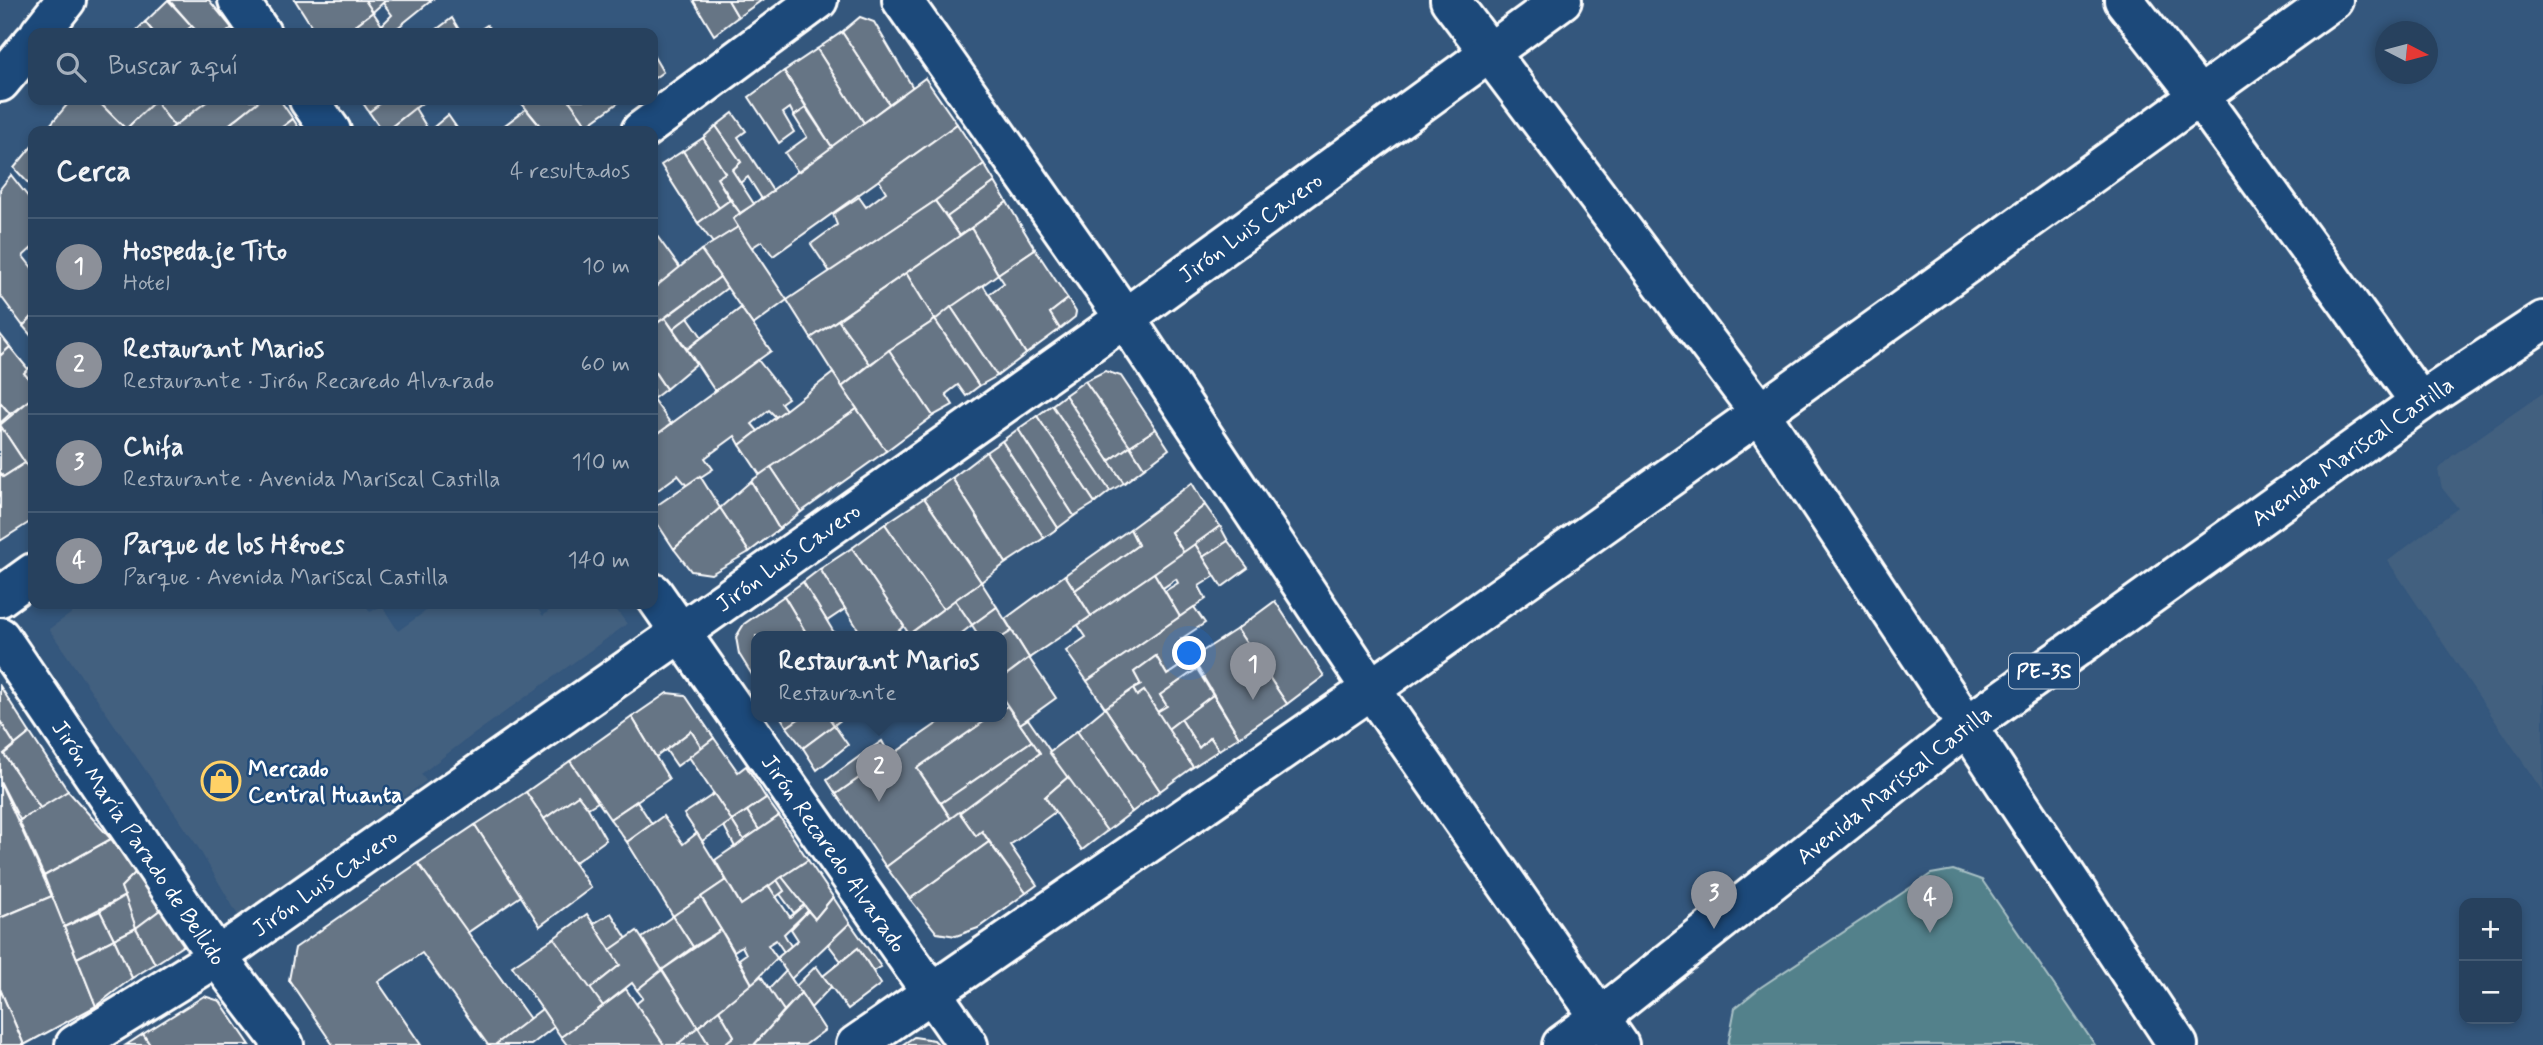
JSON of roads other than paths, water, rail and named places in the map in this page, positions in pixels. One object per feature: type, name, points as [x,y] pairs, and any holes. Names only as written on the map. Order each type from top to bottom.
[{"type":"main road","points":[[44,28],[66,0]]},
{"type":"main road","points":[[238,0],[258,28]]},
{"type":"main road","points":[[648,126],[818,0]]},
{"type":"main road","points":[[902,0],[1125,318],[1371,689],[1609,1032]]},
{"type":"main road","points":[[1450,0],[1760,413],[2178,1045]]},
{"type":"main road","name":"Jirón Luis Cavero","points":[[75,1045],[217,957],[680,633],[1125,318],[1562,0]]},
{"type":"main road","points":[[2124,0],[2199,96],[2420,402]]},
{"type":"main road","points":[[856,1045],[1371,689],[1760,413],[2333,0]]},
{"type":"main road","points":[[0,82],[28,48]]},
{"type":"main road","points":[[313,105],[327,126]]},
{"type":"main road","name":"Avenida Mariscal Castilla","points":[[1562,1045],[1609,1032],[1968,724],[2420,402],[2543,321]]},
{"type":"main road","points":[[0,597],[28,577]]},
{"type":"main road","name":"Jirón Recaredo Alvarado","points":[[658,600],[968,1045]]},
{"type":"main road","name":"Jirón María Parado de Bellido","points":[[0,637],[217,957],[284,1045]]},
{"type":"place","name":"Hospedaje Tito","points":[[1253,700]]},
{"type":"place","name":"Mercado Central Huanta","points":[[221,781]]},
{"type":"place","name":"Restaurant Marios","points":[[879,802]]},
{"type":"place","name":"Chifa","points":[[1714,929]]},
{"type":"place","name":"Parque de los Héroes","points":[[1930,933]]}]
